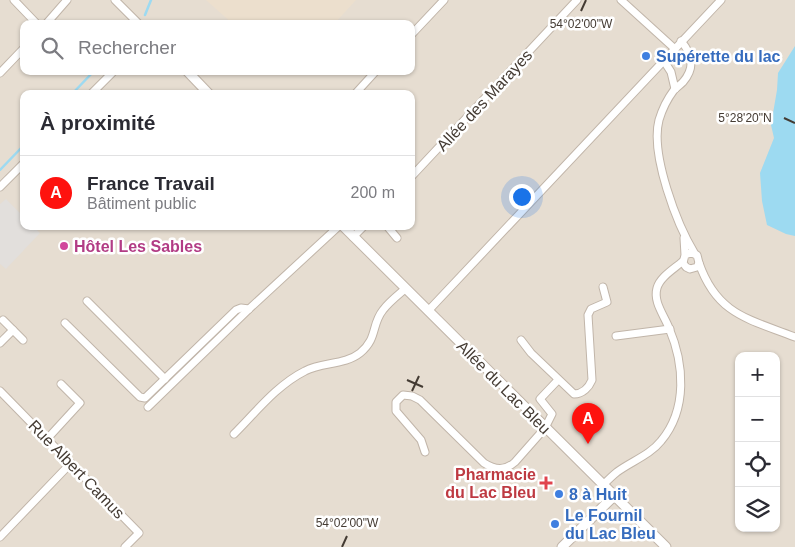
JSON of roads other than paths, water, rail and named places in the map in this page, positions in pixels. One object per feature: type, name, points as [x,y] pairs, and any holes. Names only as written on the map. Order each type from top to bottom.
[{"type":"street","points":[[14,0],[33,20]]},
{"type":"street","points":[[50,20],[67,0]]},
{"type":"street","points":[[114,0],[135,20]]},
{"type":"street","points":[[415,31],[444,0]]},
{"type":"street","name":"Allée des Marayes","points":[[415,173],[576,0]]},
{"type":"street","points":[[621,0],[675,49]]},
{"type":"street","points":[[428,311],[721,0]]},
{"type":"street","points":[[681,41],[690,53],[691,65],[687,76],[666,103],[659,120],[657,135],[660,164],[684,236],[699,258],[705,278],[721,300],[736,314],[795,337]]},
{"type":"street","points":[[0,72],[20,52]]},
{"type":"street","points":[[664,61],[671,72],[675,89]]},
{"type":"street","points":[[95,90],[110,75]]},
{"type":"street","points":[[190,75],[205,90]]},
{"type":"street","points":[[359,90],[372,75]]},
{"type":"street","points":[[0,187],[20,167]]},
{"type":"street","points":[[148,406],[337,230]]},
{"type":"street","name":"Allée du Lac Bleu","points":[[345,230],[666,547]]},
{"type":"street","points":[[353,237],[360,230]]},
{"type":"street","points":[[390,230],[397,238]]},
{"type":"street","points":[[684,236],[684,266],[705,278]]},
{"type":"street","points":[[673,271],[684,258],[691,253],[695,254]]},
{"type":"street","points":[[603,485],[617,472],[661,441],[672,422],[681,392],[681,377],[679,361],[670,329],[657,303],[656,292],[665,275],[673,271],[695,268],[699,263]]},
{"type":"street","points":[[521,340],[531,353],[574,394],[578,394],[589,387],[592,380],[588,315],[591,309],[607,302],[602,287]]},
{"type":"street","points":[[234,434],[282,386],[297,375],[313,367],[350,358],[362,351],[372,340],[383,310],[405,288]]},
{"type":"street","points":[[87,300],[165,379]]},
{"type":"street","points":[[65,323],[140,397],[145,398],[236,310],[240,308],[249,310]]},
{"type":"street","points":[[4,320],[23,340]]},
{"type":"street","points":[[616,336],[670,329]]},
{"type":"street","points":[[0,343],[13,330]]},
{"type":"street","points":[[425,452],[421,440],[396,411],[396,402],[403,394],[420,400],[484,463],[496,469],[501,469],[510,466],[545,428],[552,414],[540,399],[558,380]]},
{"type":"street","points":[[47,439],[80,403],[61,384]]},
{"type":"street","name":"Rue Albert Camus","points":[[0,391],[139,534],[125,547]]},
{"type":"street","points":[[0,537],[71,463]]},
{"type":"street","points":[[562,547],[614,496]]},
{"type":"water","points":[[795,46],[795,236],[767,225],[762,201],[760,173],[774,138],[771,125],[778,73]]},
{"type":"waterway","points":[[145,15],[151,0]]},
{"type":"waterway","points":[[76,90],[90,75]]},
{"type":"waterway","points":[[0,170],[20,149]]},
{"type":"place","name":"Supérette du lac","points":[[646,56]]},
{"type":"place","name":"Hôtel Les Sables","points":[[64,246]]},
{"type":"place","name":"France Travail","points":[[588,444]]},
{"type":"place","name":"Pharmacie du Lac Bleu","points":[[546,483]]},
{"type":"place","name":"8 à Huit","points":[[559,494]]},
{"type":"place","name":"Le Fournil du Lac Bleu","points":[[555,524]]}]
